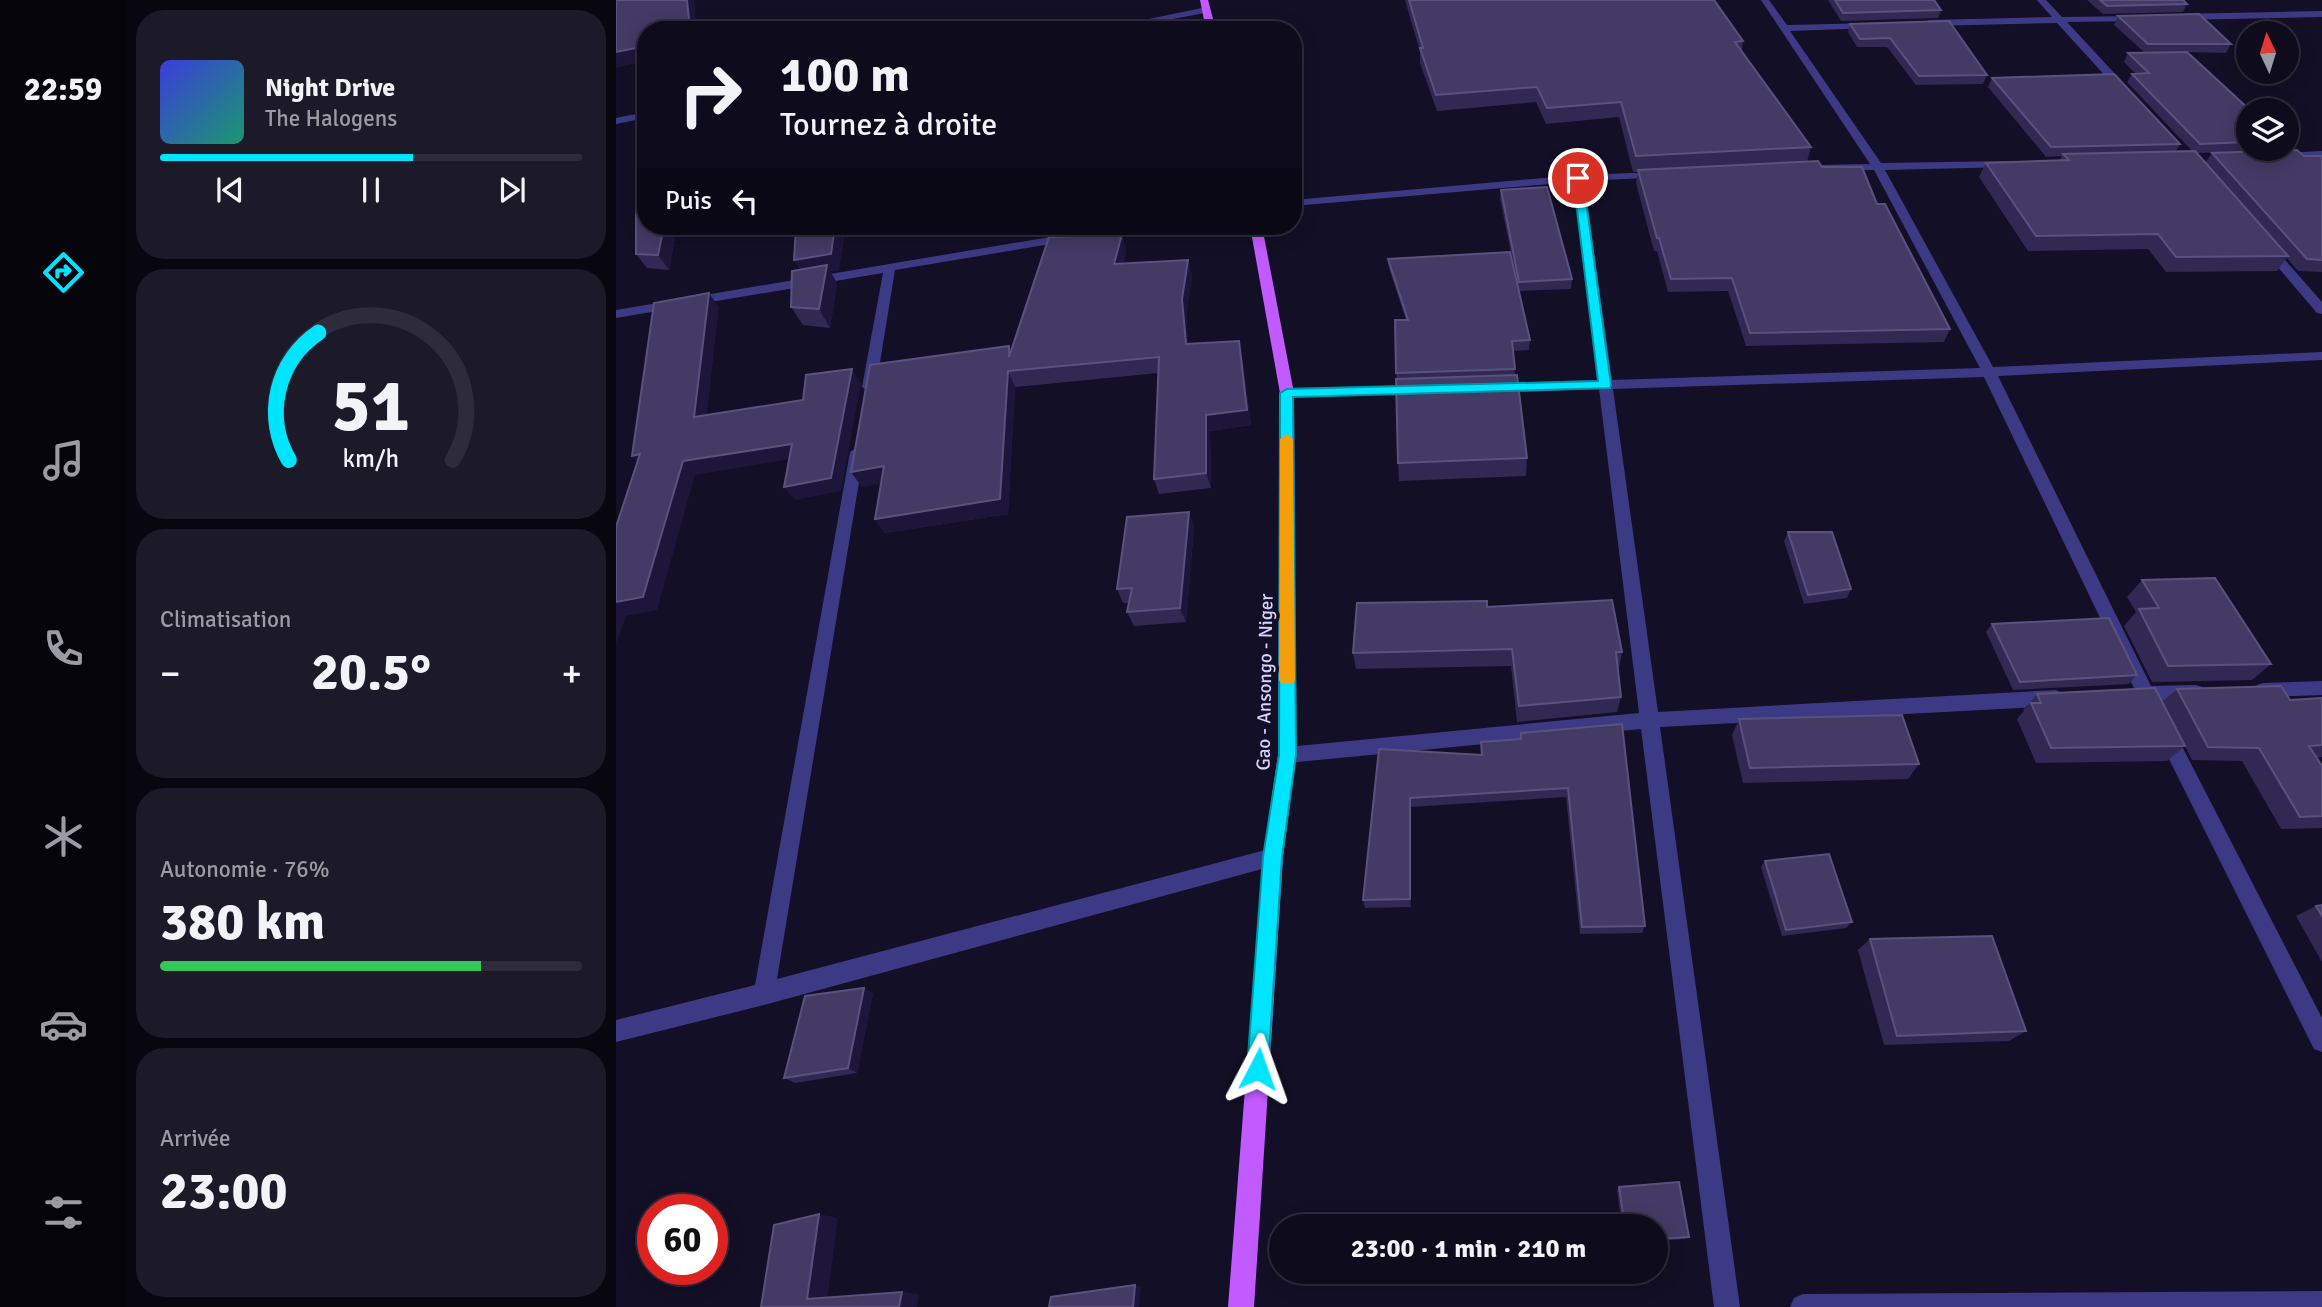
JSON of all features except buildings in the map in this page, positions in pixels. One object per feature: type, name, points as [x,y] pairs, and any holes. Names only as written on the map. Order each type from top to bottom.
[{"type":"main road","name":"Gao - Ansongo - Niger","points":[[1241,1307],[1272,857],[1287,755],[1287,393],[1258,235]]},
{"type":"street","points":[[1765,0],[1877,166],[1989,372],[2145,693],[2322,1041]]},
{"type":"street","points":[[2041,0],[2134,100]]},
{"type":"street","points":[[2290,0],[2322,27]]},
{"type":"street","points":[[1137,21],[1205,5]]},
{"type":"street","points":[[2168,17],[2322,14]]},
{"type":"street","points":[[1920,24],[2154,18]]},
{"type":"street","points":[[1782,28],[1879,25]]},
{"type":"street","points":[[616,121],[637,117]]},
{"type":"street","points":[[2299,155],[2322,154]]},
{"type":"street","points":[[1809,169],[2028,163]]},
{"type":"street","points":[[1302,202],[1578,178],[1673,174]]},
{"type":"street","points":[[1578,178],[1727,1307]]},
{"type":"street","points":[[616,314],[1080,235]]},
{"type":"street","points":[[2261,240],[2322,310]]},
{"type":"street","points":[[866,403],[890,266]]},
{"type":"street","points":[[1480,388],[1989,372],[2322,356]]},
{"type":"street","points":[[1287,393],[1439,389]]},
{"type":"street","points":[[764,994],[861,431]]},
{"type":"street","points":[[2241,690],[2322,688]]},
{"type":"street","points":[[2118,695],[2213,691]]},
{"type":"street","points":[[1287,755],[1650,720],[2077,697]]},
{"type":"street","points":[[616,1031],[764,994],[1272,857]]},
{"type":"street","points":[[1803,1307],[2322,1304]]},
{"type":"slow traffic","points":[[1287,439],[1287,680]]},
{"type":"route","points":[[1258,1069],[1272,857],[1287,755],[1287,393],[1605,385],[1578,178]]}]
